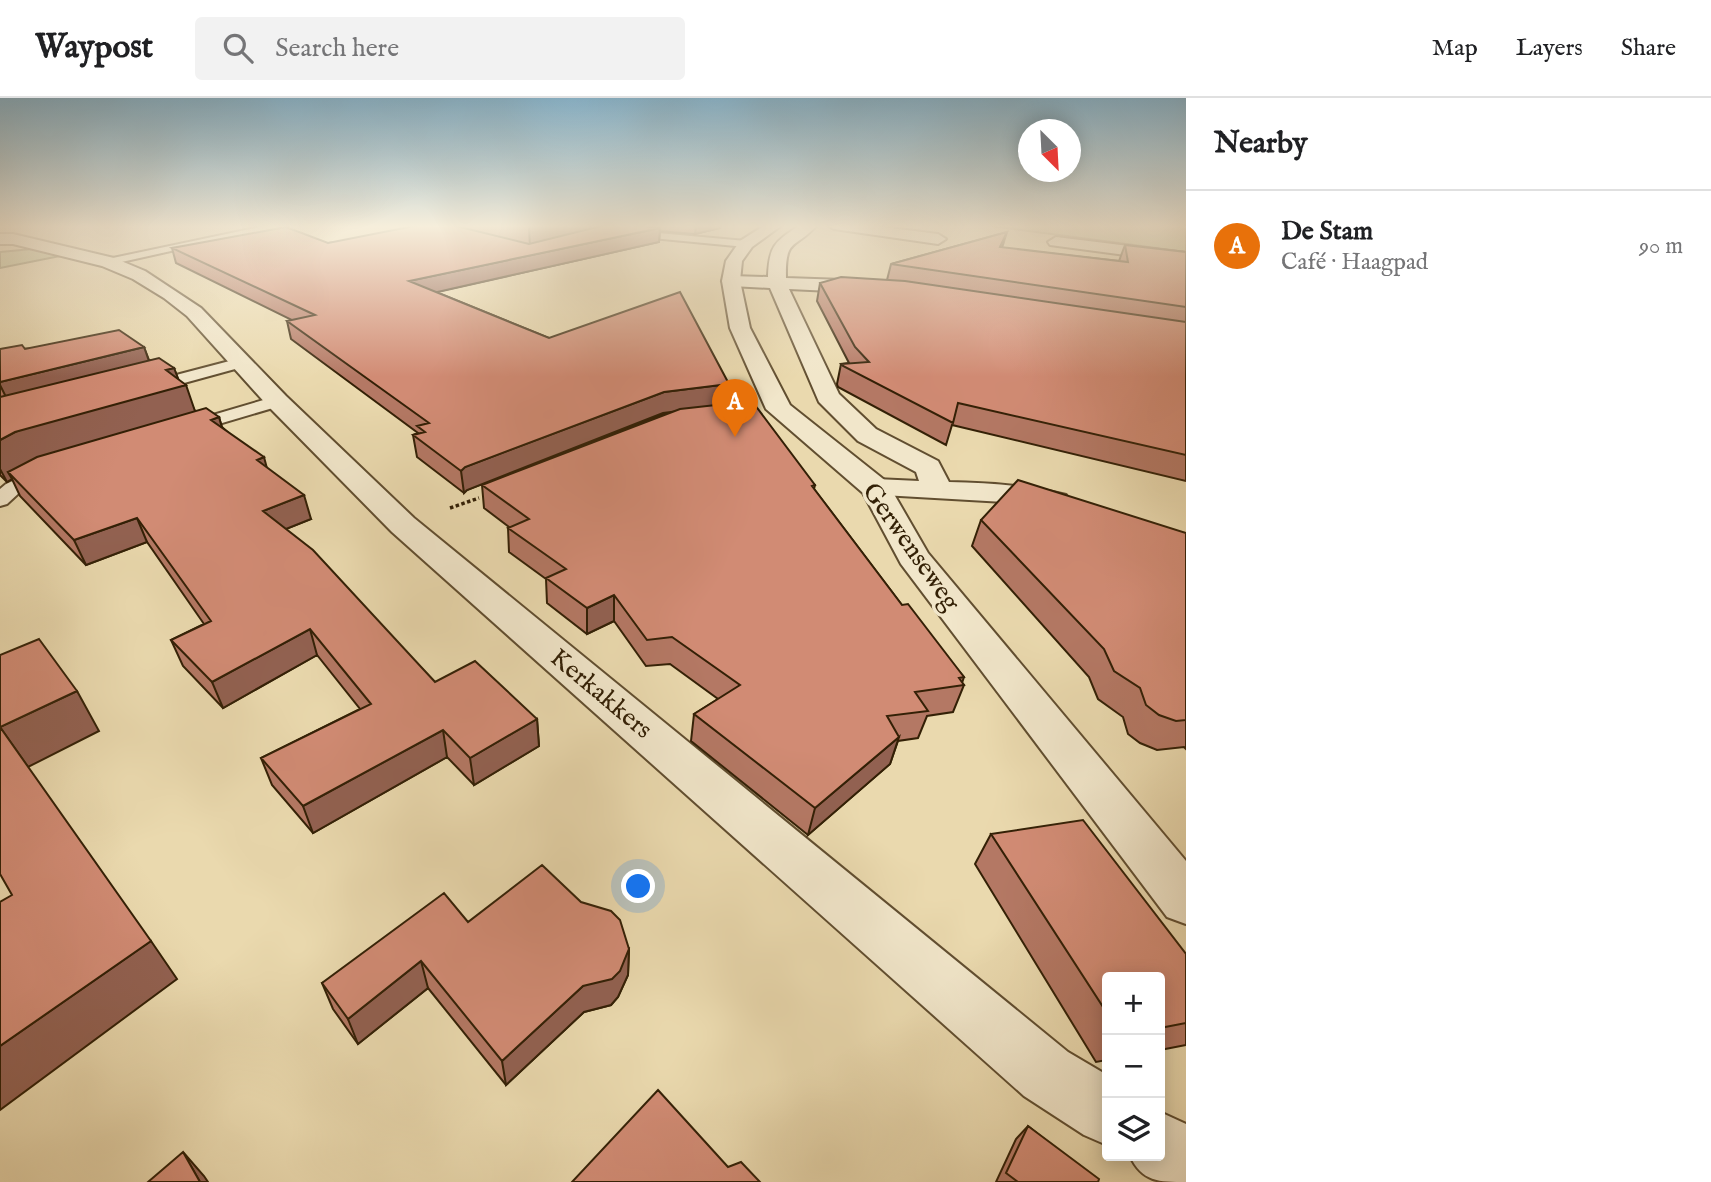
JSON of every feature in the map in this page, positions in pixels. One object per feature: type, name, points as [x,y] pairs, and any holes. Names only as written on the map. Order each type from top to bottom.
[{"type":"street","name":"Kerkakkers","points":[[140,276],[194,312],[277,401],[414,534],[1046,1074],[1102,1109]]},
{"type":"street","points":[[732,276],[731,281],[888,289]]},
{"type":"street","name":"Gerwenseweg","points":[[777,276],[777,282],[828,397],[867,435],[928,467],[937,488]]},
{"type":"street","name":"Gerwenseweg","points":[[731,281],[740,328],[766,411],[876,488],[913,557],[1186,900]]},
{"type":"street","points":[[876,488],[937,488],[1004,494],[1088,509]]},
{"type":"street","points":[[1165,1149],[1186,1162]]},
{"type":"lane","points":[[121,395],[241,363]]},
{"type":"lane","points":[[172,433],[277,401]]},
{"type":"lane","points":[[0,500],[13,488],[40,474],[67,466]]},
{"type":"building","points":[[231,276],[435,276],[409,281],[549,338],[680,292],[729,384],[664,392],[465,467],[461,471],[413,435],[425,432],[417,426],[429,423],[287,321],[315,315]]},
{"type":"building","points":[[970,276],[1186,276],[1186,307]]},
{"type":"building","points":[[841,277],[905,281],[1186,322],[1186,455],[958,403],[953,423],[841,364],[869,362],[855,347],[820,283]]},
{"type":"building","points":[[119,330],[144,347],[0,382],[0,349],[22,345],[25,349]]},
{"type":"building","points":[[159,358],[174,368],[166,370],[186,385],[15,432],[0,440],[0,397]]},
{"type":"building","points":[[752,401],[902,605],[908,604],[964,677],[959,678],[964,685],[915,692],[928,711],[887,716],[899,737],[815,808],[694,714],[740,685],[672,637],[647,640],[614,595],[587,608],[546,578],[566,569],[508,528],[529,519],[482,485],[680,409]]},
{"type":"building","points":[[206,408],[219,417],[211,420],[264,457],[257,460],[304,495],[263,511],[313,550],[435,682],[475,661],[537,719],[470,758],[443,730],[303,806],[261,758],[371,704],[310,629],[212,682],[171,640],[211,621],[137,518],[74,540],[8,472],[37,457]]},
{"type":"building","points":[[1018,480],[1186,533],[1186,720],[1176,721],[1159,715],[1146,705],[1140,688],[1114,671],[1104,649],[981,520]]},
{"type":"building","points":[[39,639],[77,691],[0,727],[0,655]]},
{"type":"building","points":[[0,727],[151,941],[0,1046],[0,902],[12,895],[0,874]]},
{"type":"building","points":[[1083,820],[1186,954],[1186,1023],[1165,1027],[1165,972],[1102,972],[1102,1005],[991,834]]},
{"type":"building","points":[[542,865],[581,902],[611,911],[620,920],[629,949],[620,971],[612,979],[583,986],[502,1061],[421,961],[348,1019],[322,983],[444,893],[468,922]]},
{"type":"building","points":[[658,1090],[728,1167],[741,1162],[760,1182],[572,1182]]},
{"type":"building","points":[[1028,1126],[1099,1179],[1098,1182],[1018,1182],[1006,1173]]},
{"type":"building","points":[[183,1152],[200,1182],[148,1182]]},
{"type":"place","name":"De Stam","points":[[735,437]]}]
